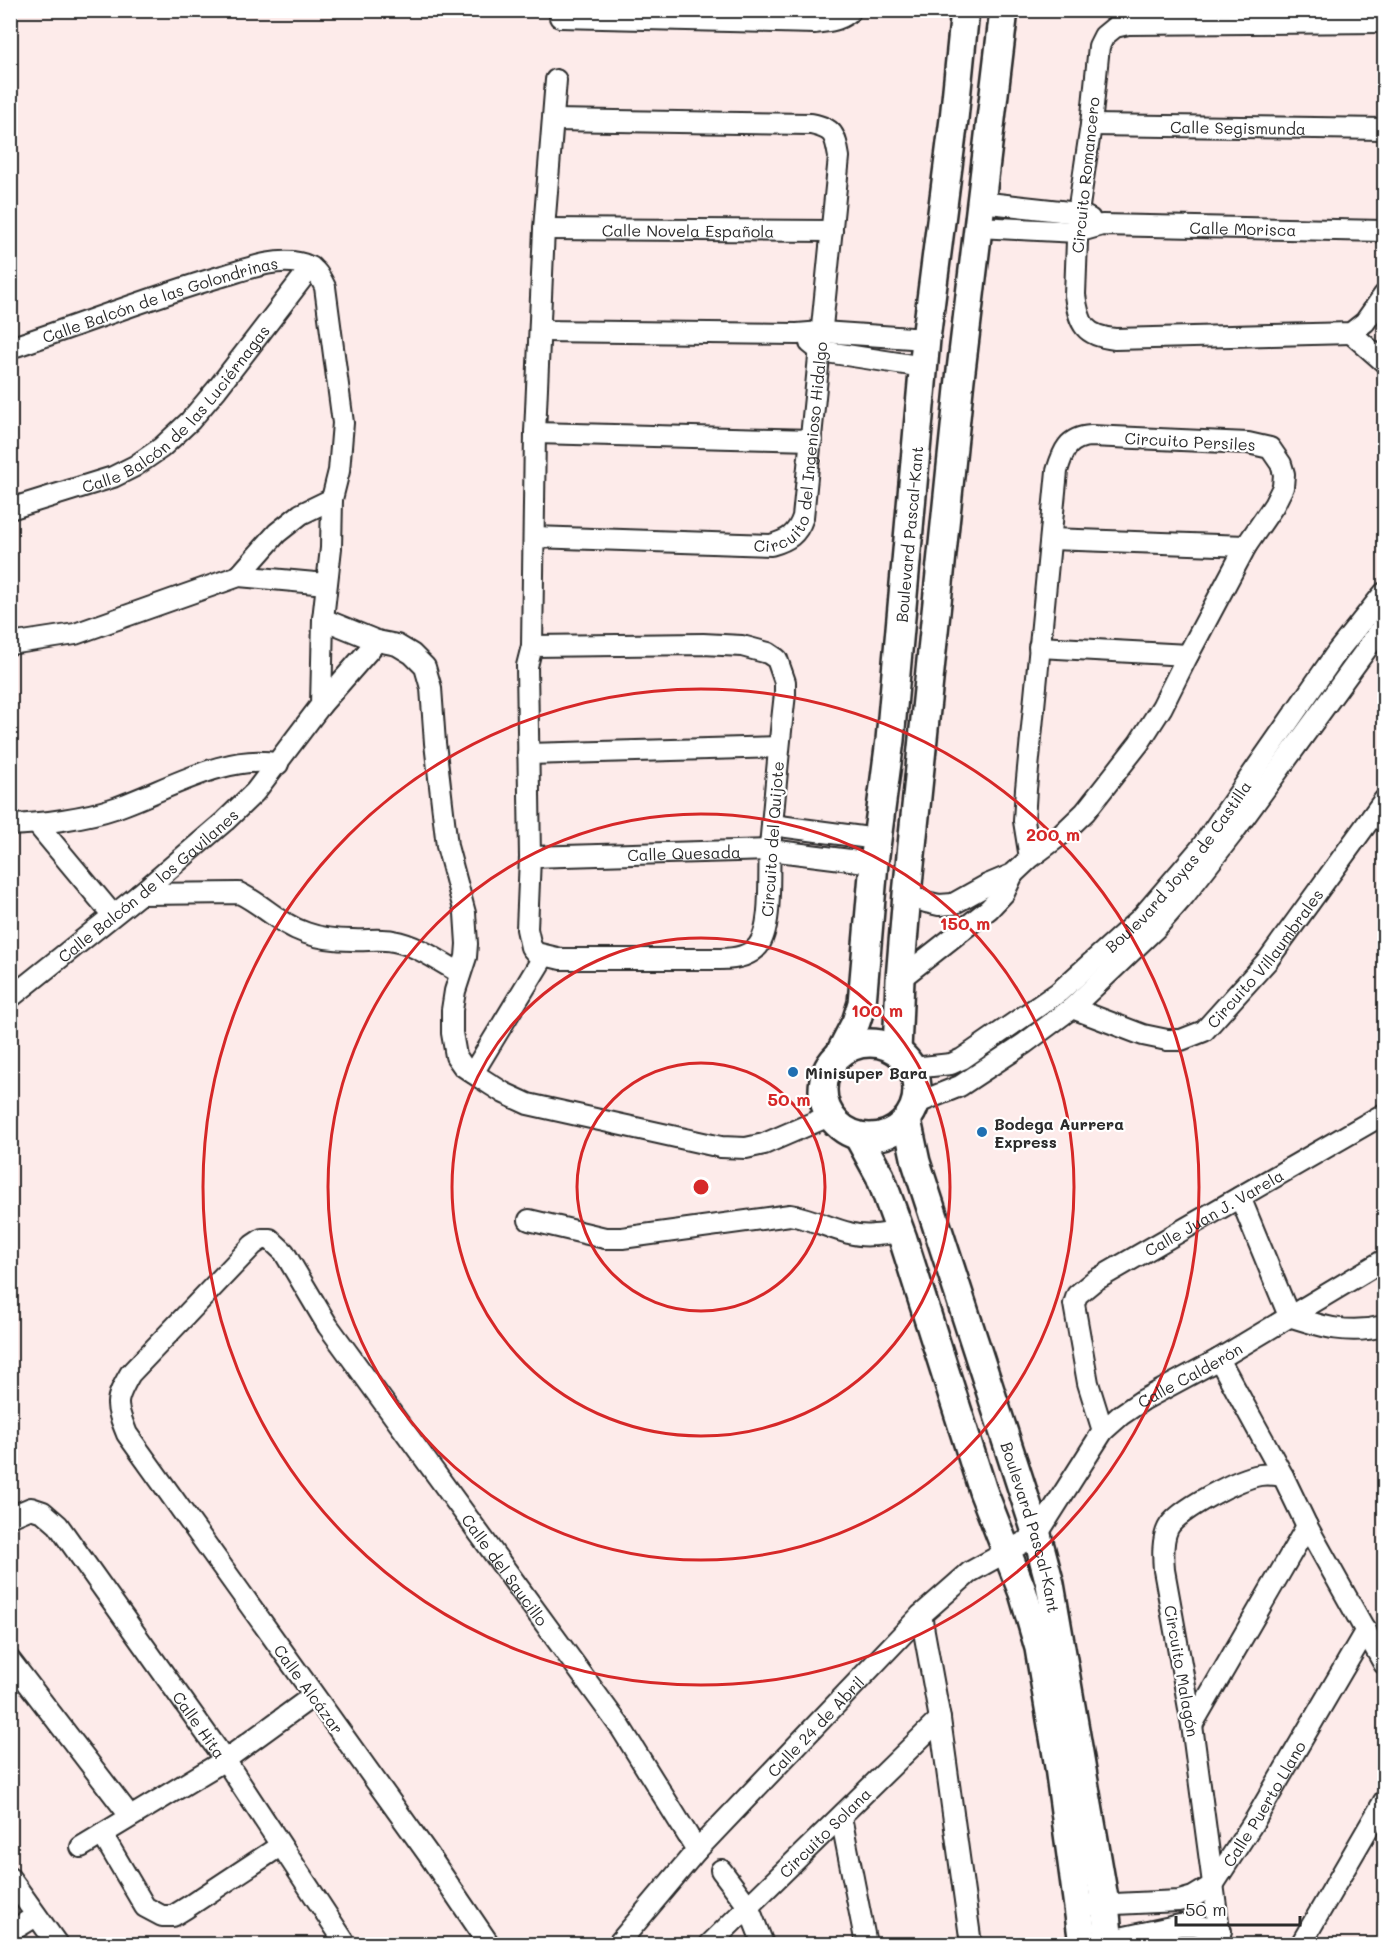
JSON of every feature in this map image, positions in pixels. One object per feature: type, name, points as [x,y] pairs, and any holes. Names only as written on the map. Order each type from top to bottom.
[{"type":"street","points":[[561,10],[560,17],[814,22],[833,21],[846,16],[851,10]]},
{"type":"street","name":"Boulevard Pascal-Kant","points":[[840,1053],[856,1022],[862,1003],[876,851],[890,740],[926,339],[954,119],[965,10]]},
{"type":"street","name":"Boulevard Pascal-Kant","points":[[905,1060],[900,979],[907,894],[960,379],[1004,10]]},
{"type":"street","name":"Circuito Romancero","points":[[1351,333],[1116,339],[1094,336],[1088,332],[1077,309],[1075,296],[1077,222],[1091,125],[1099,46],[1104,36],[1115,27],[1128,24],[1384,22]]},
{"type":"street","points":[[473,1073],[544,956],[536,953],[531,947],[527,929],[530,857],[527,666],[532,646],[535,433],[544,229],[556,80]]},
{"type":"street","points":[[954,119],[990,124]]},
{"type":"street","name":"Circuito del Ingenioso Hidalgo","points":[[534,537],[771,545],[795,534],[803,517],[812,440],[839,157],[833,134],[827,128],[811,124],[553,120]]},
{"type":"street","name":"Calle Segismunda","points":[[1091,125],[1384,129]]},
{"type":"street","name":"Calle Morisca","points":[[979,214],[1102,225],[1384,231]]},
{"type":"street","name":"Calle Novela Española","points":[[544,229],[832,231]]},
{"type":"street","name":"Calle Balcón de las Golondrinas","points":[[10,348],[172,291],[267,264],[285,262],[311,267]]},
{"type":"street","points":[[311,267],[319,275],[324,287],[343,423],[339,471],[332,499],[331,548],[323,619],[321,705]]},
{"type":"street","name":"Calle Balcón de las Luciérnagas","points":[[10,509],[113,477],[135,466],[161,448],[190,421],[217,389],[311,267]]},
{"type":"street","points":[[1384,295],[1365,322],[1351,333],[1384,362]]},
{"type":"street","points":[[541,331],[797,334],[924,367]]},
{"type":"street","points":[[821,341],[926,339]]},
{"type":"street","points":[[535,433],[812,440]]},
{"type":"street","name":"Circuito Persiles","points":[[907,894],[939,905],[953,904],[1013,874],[1085,812],[1140,743],[1162,707],[1246,546],[1274,505],[1283,487],[1284,474],[1281,464],[1270,448],[1248,443],[1090,436],[1075,439],[1069,443],[1057,471],[1039,647],[1024,821],[1030,858]]},
{"type":"street","points":[[239,576],[277,533],[301,514],[332,499]]},
{"type":"street","points":[[1051,539],[1246,546]]},
{"type":"street","points":[[10,644],[75,634],[239,576],[327,584]]},
{"type":"street","name":"Boulevard Joyas de Castilla","points":[[905,1060],[951,1064],[962,1059],[1059,992],[1141,918],[1200,849],[1337,652],[1382,601]]},
{"type":"street","points":[[323,619],[377,641],[397,645],[412,654],[425,667],[431,688],[447,846],[465,913],[467,944],[452,1010],[452,1034],[456,1056],[473,1073],[504,1093],[528,1104],[721,1147],[746,1148],[764,1144],[829,1116]]},
{"type":"street","name":"Boulevard Joyas de Castilla","points":[[911,1112],[960,1086],[1072,1008],[1125,960],[1184,896],[1384,625]]},
{"type":"street","name":"Calle Balcón de los Gavilanes","points":[[10,998],[112,914],[140,894],[255,792],[321,705],[377,641]]},
{"type":"street","name":"Circuito del Quijote","points":[[532,646],[702,644],[742,646],[768,653],[777,659],[785,682],[770,850],[766,928],[759,945],[750,953],[720,959],[593,960],[544,956]]},
{"type":"street","points":[[1039,647],[1188,655]]},
{"type":"street","points":[[890,740],[923,743]]},
{"type":"street","points":[[528,753],[779,747]]},
{"type":"street","points":[[10,825],[37,824],[113,809],[237,762],[260,761],[278,764]]},
{"type":"street","name":"Circuito Villaumbrales","points":[[1072,1008],[1143,1035],[1167,1040],[1180,1040],[1204,1031],[1268,960],[1384,800]]},
{"type":"street","points":[[37,824],[112,914]]},
{"type":"street","points":[[772,825],[876,851]]},
{"type":"street","name":"Calle Quesada","points":[[530,857],[770,850],[876,851]]},
{"type":"street","name":"Circuito Persiles","points":[[900,979],[989,909],[1004,893],[1013,874]]},
{"type":"street","points":[[140,894],[238,893],[250,899],[280,922],[307,933],[352,940],[395,941],[416,948],[460,973]]},
{"type":"street","points":[[879,1043],[905,1060],[918,1086],[911,1112],[893,1132],[876,1137],[858,1136],[842,1129],[829,1116],[823,1100],[823,1082],[829,1066],[840,1053],[858,1044],[879,1043]]},
{"type":"street","name":"Boulevard Pascal-Kant","points":[[911,1112],[915,1162],[1037,1535],[1050,1584],[1105,1904],[1096,1944]]},
{"type":"street","name":"Calle Juan J. Varela","points":[[1103,1431],[1089,1383],[1074,1304],[1077,1295],[1384,1114]]},
{"type":"street","name":"Boulevard Pascal-Kant","points":[[858,1136],[880,1176],[983,1491],[1023,1593],[1039,1648],[1059,1767],[1078,1905],[1096,1944]]},
{"type":"street","points":[[1240,1197],[1289,1316],[1326,1329],[1361,1331],[1384,1326]]},
{"type":"street","points":[[530,1220],[605,1238],[790,1215],[849,1233],[867,1236],[900,1232]]},
{"type":"street","name":"Calle del Saucillo","points":[[127,1434],[119,1415],[117,1396],[130,1374],[253,1245],[261,1239],[270,1239],[277,1244],[328,1326],[621,1728],[697,1850]]},
{"type":"street","name":"Calle Calderón","points":[[1037,1535],[1103,1431],[1121,1415],[1384,1260]]},
{"type":"street","points":[[1219,1359],[1283,1476],[1306,1526],[1384,1664]]},
{"type":"street","name":"Calle Alcázar","points":[[127,1434],[428,1854],[489,1944]]},
{"type":"street","name":"Circuito Malagón","points":[[1221,1938],[1192,1725],[1164,1570],[1163,1552],[1168,1528],[1178,1515],[1199,1501],[1260,1475],[1283,1476]]},
{"type":"street","name":"Calle Hita","points":[[10,1517],[31,1508],[43,1512],[58,1525],[225,1760],[341,1943]]},
{"type":"street","points":[[1192,1725],[1306,1526]]},
{"type":"street","name":"Calle 24 de Abril","points":[[618,1944],[697,1850],[921,1614],[970,1572],[1037,1535]]},
{"type":"street","points":[[921,1614],[940,1719],[971,1944]]},
{"type":"street","name":"Calle Puerto Llano","points":[[1078,1905],[1179,1901],[1193,1897],[1213,1885],[1255,1820],[1366,1630]]},
{"type":"street","points":[[10,1660],[130,1816]]},
{"type":"street","points":[[81,1847],[225,1760],[314,1696]]},
{"type":"street","name":"Circuito Solana","points":[[710,1944],[940,1719]]},
{"type":"street","points":[[1301,1944],[1384,1802]]},
{"type":"street","points":[[841,1817],[866,1944]]},
{"type":"street","points":[[102,1834],[145,1906],[162,1916],[172,1916],[280,1846]]},
{"type":"street","points":[[721,1870],[748,1906],[763,1944]]},
{"type":"street","points":[[10,1878],[57,1944]]},
{"type":"street","points":[[10,1932],[36,1916]]},
{"type":"street","points":[[1096,1944],[1180,1925],[1195,1925],[1221,1938]]},
{"type":"place","name":"Minisuper Bara","points":[[793,1072]]},
{"type":"place","name":"Bodega Aurrera Express","points":[[982,1132]]}]
